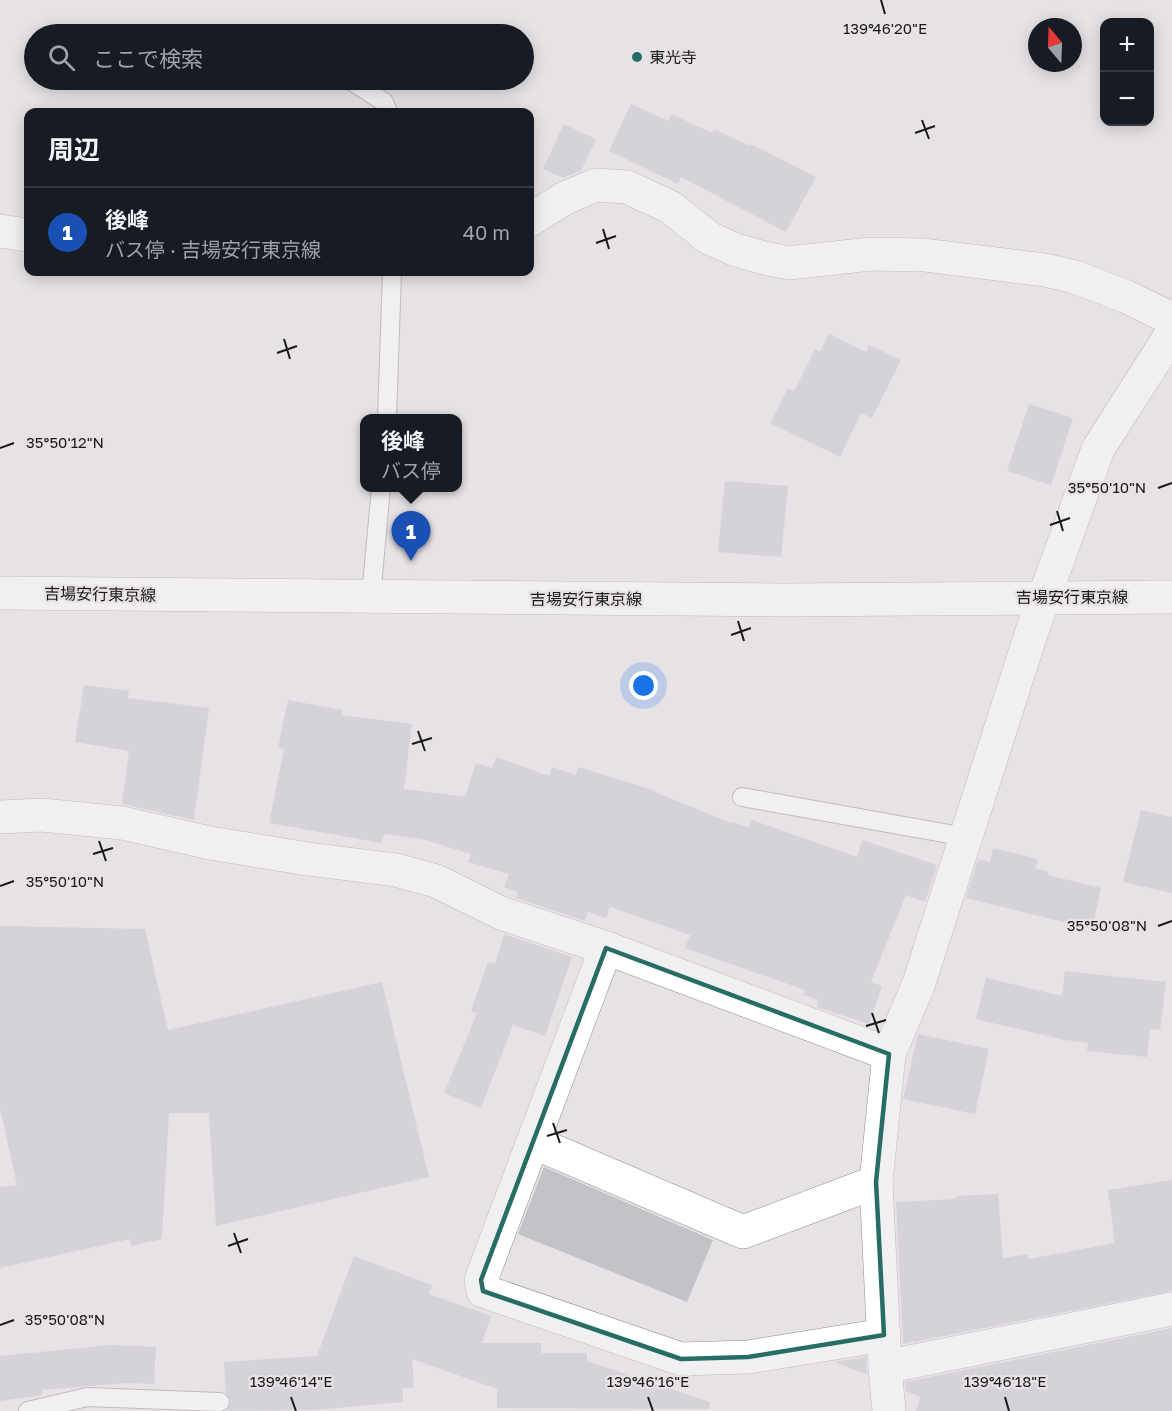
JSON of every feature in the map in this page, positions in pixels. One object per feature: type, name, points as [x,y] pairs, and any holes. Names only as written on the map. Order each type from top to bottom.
[{"type":"street","points":[[534,217],[565,198],[596,185],[627,187],[670,207],[709,238],[736,250],[764,258],[789,263],[871,254],[924,255],[1045,270],[1075,277],[1127,297],[1172,319]]},
{"type":"street","points":[[0,231],[24,234]]},
{"type":"street","points":[[889,1411],[876,1182],[890,1054],[919,983],[1044,597],[1098,449],[1172,333]]},
{"type":"street","name":"吉場安行東京線","points":[[0,593],[783,600],[1172,597]]},
{"type":"street","points":[[0,817],[42,815],[122,823],[210,843],[396,870],[436,880],[501,913],[606,948],[890,1054]]},
{"type":"street","points":[[606,948],[481,1280],[483,1291],[681,1359],[748,1357],[884,1335]]},
{"type":"street","points":[[533,1142],[743,1232],[876,1182]]},
{"type":"street","points":[[885,1367],[1172,1308]]},
{"type":"lane","points":[[365,90],[384,102],[386,108]]},
{"type":"lane","points":[[387,414],[393,276]]},
{"type":"lane","points":[[371,597],[381,492]]},
{"type":"lane","points":[[742,797],[966,837]]},
{"type":"lane","points":[[28,1411],[87,1397],[220,1402]]},
{"type":"highlighted area","points":[[606,948],[889,1054],[876,1182],[884,1335],[748,1357],[681,1359],[483,1291],[481,1280]]},
{"type":"building","points":[[631,104],[668,121],[672,114],[712,133],[714,129],[750,146],[751,144],[816,177],[786,232],[681,177],[678,184],[609,151]]},
{"type":"building","points":[[564,124],[596,139],[581,171],[563,178],[543,169]]},
{"type":"building","points":[[829,334],[866,352],[869,345],[901,360],[872,418],[861,413],[840,457],[770,423],[788,388],[794,391],[815,349],[820,352]]},
{"type":"building","points":[[1029,404],[1073,418],[1051,485],[1007,471]]},
{"type":"building","points":[[725,481],[788,486],[781,557],[718,552]]},
{"type":"building","points":[[84,685],[129,691],[128,698],[209,708],[194,820],[122,804],[129,751],[75,742]]},
{"type":"building","points":[[288,700],[342,710],[341,715],[412,724],[404,789],[465,797],[476,763],[492,768],[496,757],[549,776],[552,767],[576,775],[578,767],[656,791],[731,823],[749,828],[752,820],[857,857],[862,840],[937,865],[925,902],[906,895],[871,982],[882,986],[869,1024],[817,1007],[819,1000],[803,995],[805,990],[685,948],[690,935],[610,907],[606,918],[588,912],[585,921],[516,898],[518,892],[504,887],[509,874],[468,862],[471,854],[422,839],[384,834],[382,843],[269,823],[284,749],[278,748]]},
{"type":"building","points":[[1141,810],[1172,817],[1172,893],[1123,882]]},
{"type":"building","points":[[993,848],[1038,859],[1035,868],[1049,872],[1048,875],[1101,888],[1092,929],[966,898],[978,859],[990,862]]},
{"type":"building","points":[[0,926],[145,929],[168,1030],[382,982],[429,1177],[216,1226],[209,1113],[169,1113],[162,1239],[131,1246],[130,1239],[0,1268],[0,1187],[17,1185],[0,1108]]},
{"type":"building","points":[[504,934],[572,957],[545,1036],[513,1025],[481,1108],[444,1093],[477,1013],[471,1011],[488,962],[495,964]]},
{"type":"building","points":[[1065,971],[1166,982],[1160,1030],[1150,1029],[1147,1057],[1087,1051],[1088,1043],[1065,1040],[976,1019],[986,978],[1062,996]]},
{"type":"building","points":[[918,1034],[989,1049],[975,1114],[903,1099]]},
{"type":"building","points":[[544,1167],[713,1240],[687,1302],[518,1234]]},
{"type":"building","points":[[1172,1180],[1172,1291],[903,1344],[896,1202],[998,1194],[1003,1258],[1028,1254],[1029,1259],[1115,1243],[1108,1190]]},
{"type":"building","points":[[354,1256],[432,1285],[429,1294],[491,1316],[482,1343],[541,1343],[541,1353],[587,1353],[587,1361],[710,1402],[709,1409],[497,1408],[497,1389],[412,1359],[414,1388],[403,1388],[403,1402],[316,1410],[227,1411],[231,1402],[226,1392],[224,1362],[317,1356]]},
{"type":"building","points":[[1172,1328],[1172,1411],[916,1411],[920,1397],[906,1391],[905,1382]]},
{"type":"building","points":[[111,1345],[156,1347],[154,1384],[125,1383],[42,1390],[42,1395],[0,1401],[0,1356]]},
{"type":"building","points":[[866,1357],[867,1375],[835,1362]]},
{"type":"place","name":"東光寺","points":[[637,57]]},
{"type":"place","name":"後峰","points":[[411,561]]}]
